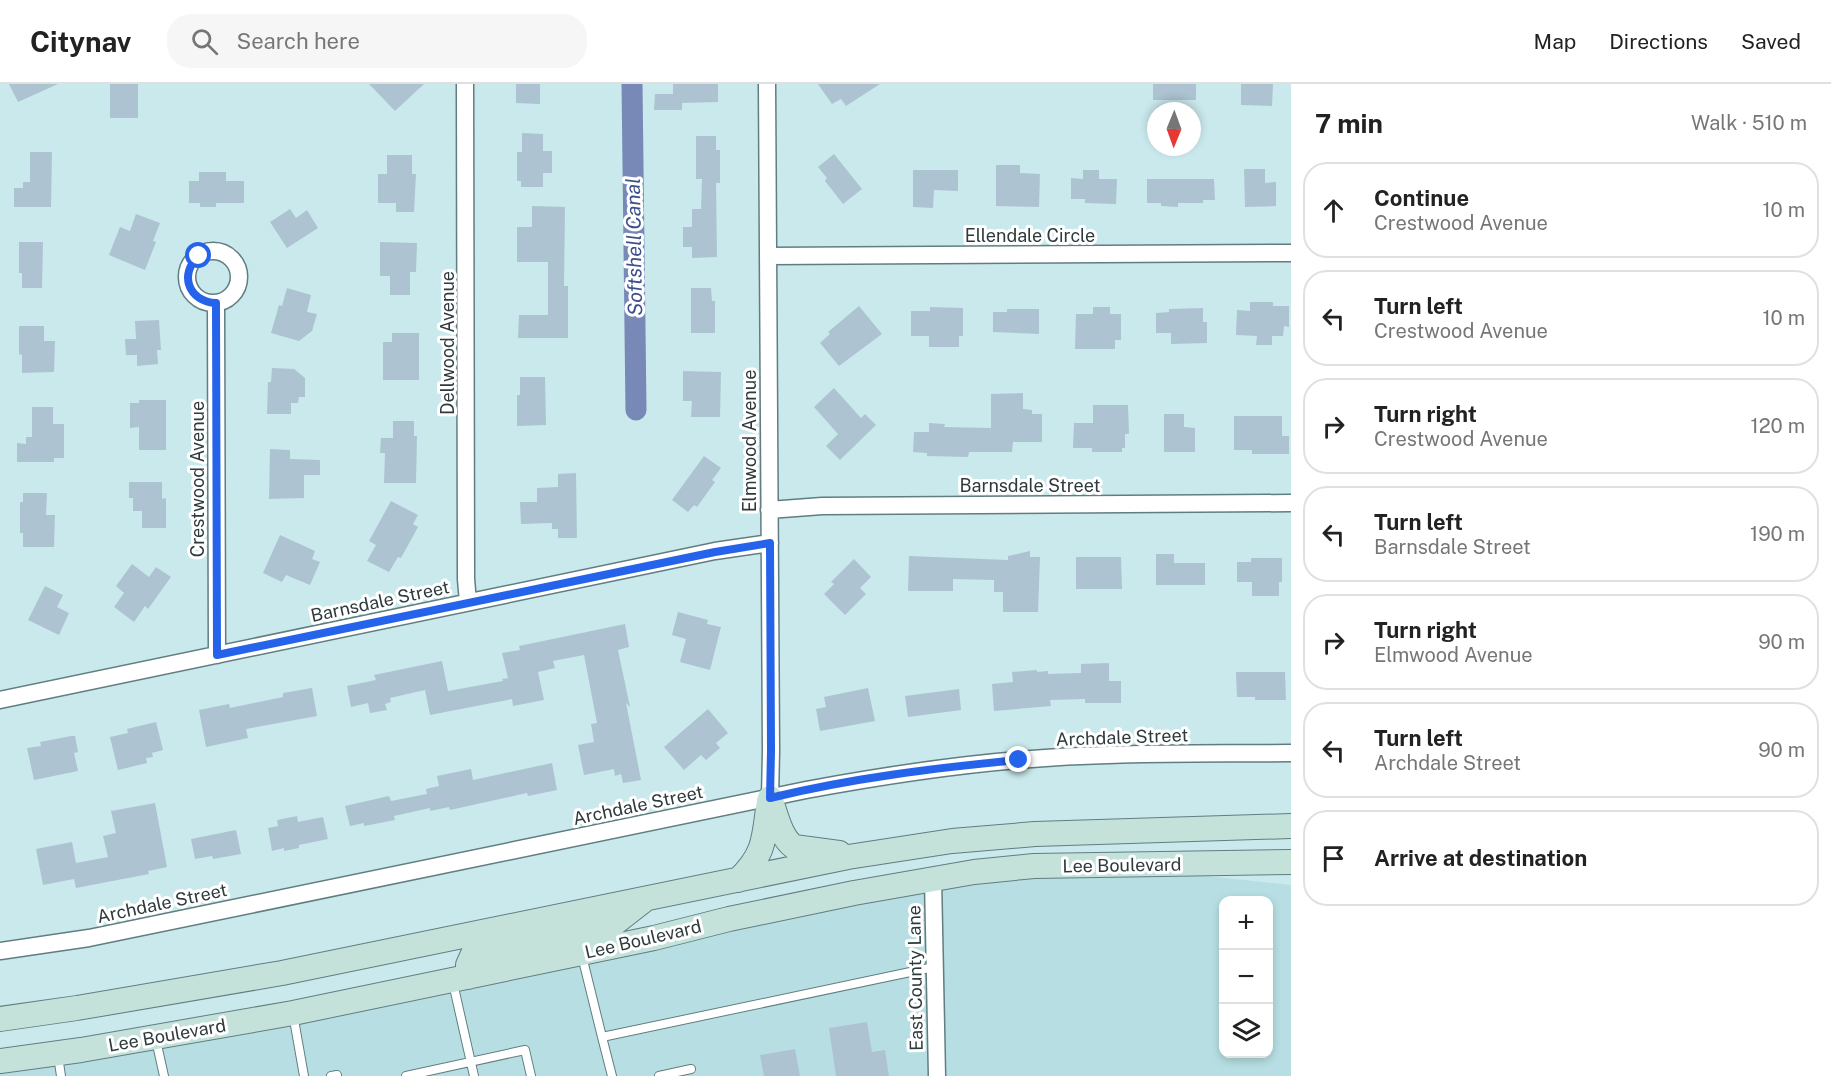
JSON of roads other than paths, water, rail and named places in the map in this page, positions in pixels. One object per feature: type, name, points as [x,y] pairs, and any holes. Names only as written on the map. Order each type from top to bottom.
[{"type":"main road","points":[[770,798],[783,833],[794,847],[860,856]]},
{"type":"main road","points":[[738,880],[755,862],[759,854],[763,843],[770,798]]},
{"type":"main road","name":"Lee Boulevard","points":[[0,1019],[282,973],[648,897],[928,844],[1035,834],[1291,826]]},
{"type":"main road","points":[[928,844],[933,879]]},
{"type":"main road","name":"Lee Boulevard","points":[[0,1061],[59,1064],[156,1037],[292,1013],[654,938],[729,919],[974,872],[1034,866],[1291,862]]},
{"type":"main road","points":[[460,978],[473,954],[616,922],[648,897]]},
{"type":"street","name":"Dellwood Avenue","points":[[465,84],[466,579],[468,602]]},
{"type":"street","name":"Elmwood Avenue","points":[[767,84],[770,798]]},
{"type":"street","name":"Ellendale Circle","points":[[769,256],[1291,253]]},
{"type":"street","name":"Crestwood Avenue","points":[[216,303],[217,655]]},
{"type":"street","name":"Barnsdale Street","points":[[769,510],[834,506],[1291,503]]},
{"type":"street","name":"Barnsdale Street","points":[[0,700],[468,602],[770,543]]},
{"type":"street","name":"Archdale Street","points":[[0,951],[89,938],[806,790],[879,777],[1019,760],[1113,755],[1291,753]]},
{"type":"street","name":"East County Lane","points":[[933,879],[937,1076]]},
{"type":"lane","points":[[581,953],[612,1076]]},
{"type":"lane","points":[[602,1037],[934,967]]},
{"type":"lane","points":[[460,978],[474,1076]]},
{"type":"lane","points":[[292,1013],[304,1076]]},
{"type":"lane","points":[[156,1037],[164,1076]]},
{"type":"lane","points":[[406,1076],[525,1050],[531,1076]]},
{"type":"lane","points":[[659,1076],[691,1069]]},
{"type":"waterway","name":"Softshell Canal","points":[[632,84],[636,410]]}]
